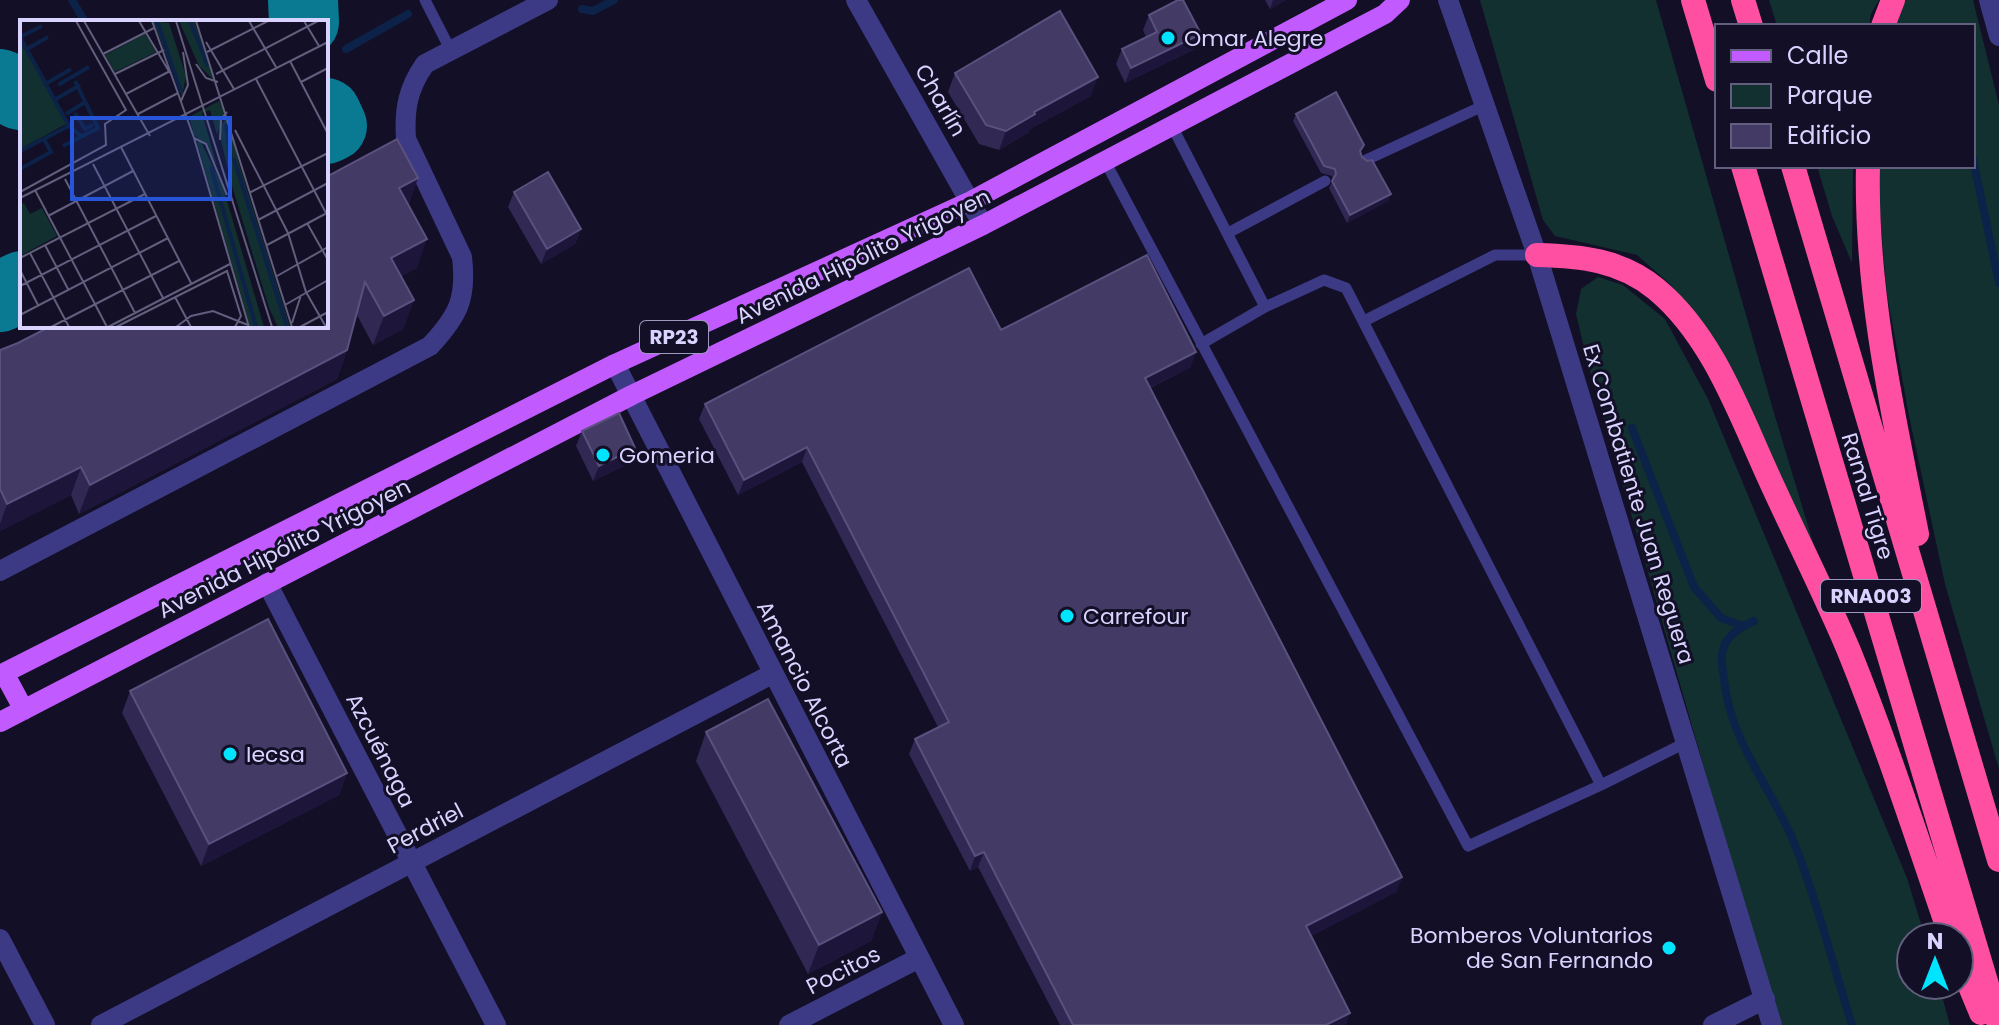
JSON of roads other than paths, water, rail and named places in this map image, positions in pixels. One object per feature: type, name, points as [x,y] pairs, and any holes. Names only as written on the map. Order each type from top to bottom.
[{"type":"highway","points":[[1693,0],[1715,73]]},
{"type":"highway","points":[[1743,0],[1750,24]]},
{"type":"highway","points":[[1884,24],[1893,0]]},
{"type":"highway","name":"Ramal Tigre","points":[[1744,168],[1999,1025]]},
{"type":"highway","name":"Ramal Tigre","points":[[1794,168],[1947,686]]},
{"type":"highway","points":[[1868,168],[1879,324],[1907,487],[1947,686]]},
{"type":"highway","points":[[1537,255],[1611,262],[1636,275],[1678,309],[1696,332],[1752,441],[1848,650],[1888,753],[1946,921]]},
{"type":"highway","name":"RNA003","points":[[1947,686],[1999,860]]},
{"type":"highway","points":[[1975,999],[1986,1025]]},
{"type":"main road","name":"Avenida Hipólito Yrigoyen","points":[[2,674],[615,364],[971,201],[1347,0]]},
{"type":"main road","name":"Avenida Hipólito Yrigoyen","points":[[0,722],[632,395],[983,225],[1385,14],[1400,0]]},
{"type":"main road","points":[[2,674],[24,710]]},
{"type":"street","points":[[0,571],[430,346],[455,315],[463,297],[462,257],[406,139],[404,117],[407,97],[414,79],[425,64],[548,0]]},
{"type":"street","name":"Charlín","points":[[856,0],[983,225]]},
{"type":"street","name":"Ex Combatiente Juan Reguera","points":[[1448,0],[1537,255],[1772,1025]]},
{"type":"street","points":[[1989,0],[1999,36]]},
{"type":"street","name":"Amancio Alcorta","points":[[615,364],[954,1025]]},
{"type":"street","name":"Azcuénaga","points":[[267,583],[496,1025]]},
{"type":"street","name":"Perdriel","points":[[101,1025],[772,674]]},
{"type":"street","points":[[0,939],[45,1025]]},
{"type":"street","name":"Pocitos","points":[[789,1025],[919,958]]},
{"type":"street","points":[[1713,1025],[1765,999]]},
{"type":"lane","points":[[425,0],[451,51]]},
{"type":"lane","points":[[1366,160],[1485,105]]},
{"type":"lane","points":[[1172,126],[1265,307]]},
{"type":"lane","points":[[1105,161],[1468,846],[1687,742]]},
{"type":"lane","points":[[1228,233],[1325,181]]},
{"type":"lane","points":[[1364,321],[1495,255],[1537,255]]},
{"type":"lane","points":[[1201,344],[1265,307],[1324,280],[1346,288],[1601,785]]},
{"type":"waterway","points":[[72,0],[84,20]]},
{"type":"waterway","points":[[582,9],[593,11],[614,0]]},
{"type":"waterway","points":[[346,49],[408,14]]},
{"type":"waterway","points":[[1975,168],[1999,283]]},
{"type":"waterway","points":[[1632,428],[1694,587],[1721,618],[1743,626]]},
{"type":"waterway","points":[[1754,621],[1734,633],[1723,648],[1728,702],[1743,744],[1795,845],[1852,1025]]},
{"type":"place","name":"Omar Alegre","points":[[1168,38]]},
{"type":"place","name":"Gomeria","points":[[603,455]]},
{"type":"place","name":"Carrefour","points":[[1067,616]]},
{"type":"place","name":"Iecsa","points":[[230,754]]},
{"type":"place","name":"Bomberos Voluntarios de San Fernando","points":[[1669,948]]}]
